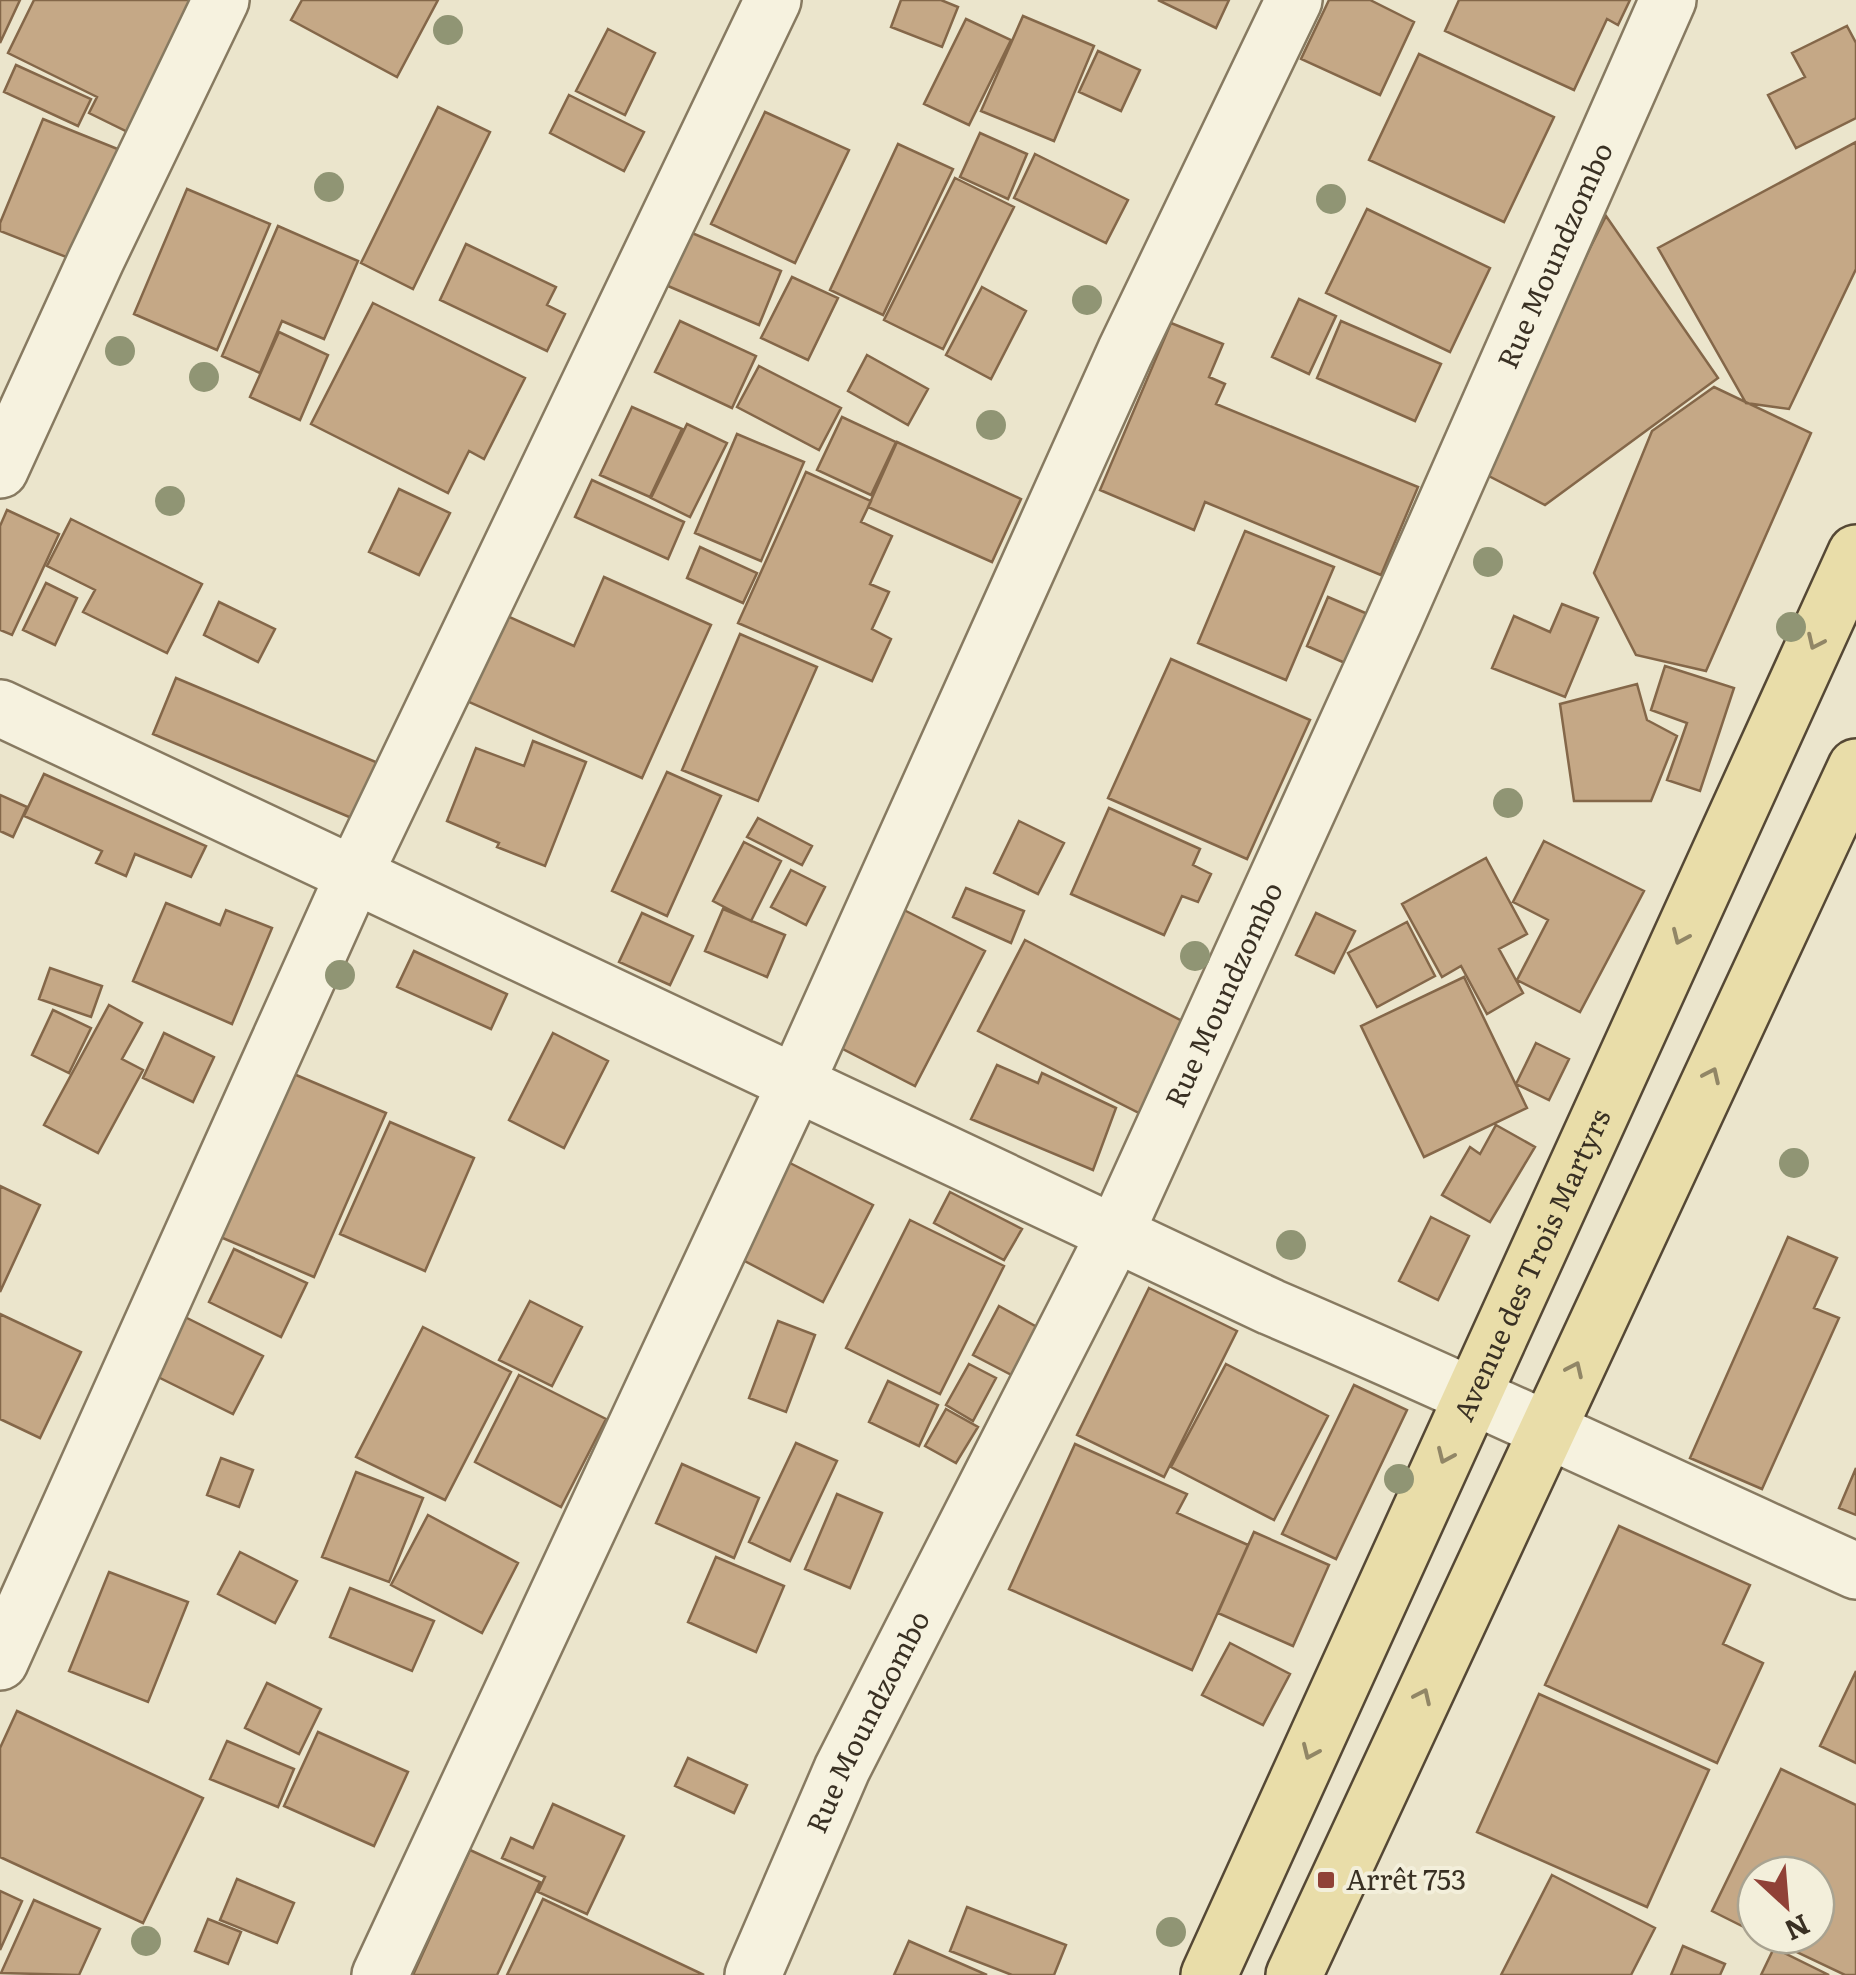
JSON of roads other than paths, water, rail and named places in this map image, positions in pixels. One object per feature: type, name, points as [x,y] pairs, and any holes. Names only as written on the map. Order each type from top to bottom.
[{"type":"main road","name":"Avenue des Trois Martyrs","points":[[1210,1975],[1856,553]]},
{"type":"main road","points":[[1294,1975],[1856,768]]},
{"type":"street","points":[[0,470],[221,0]]},
{"type":"street","points":[[0,1662],[353,877],[773,0]]},
{"type":"street","points":[[380,1975],[795,1085],[1125,352],[1294,0]]},
{"type":"street","name":"Rue Moundzombo","points":[[753,1975],[842,1769],[1116,1232],[1394,622],[1668,0]]},
{"type":"street","points":[[0,708],[1271,1307],[1473,1394],[1856,1571]]},
{"type":"place","name":"Arrêt 753","points":[[1326,1880]]}]
